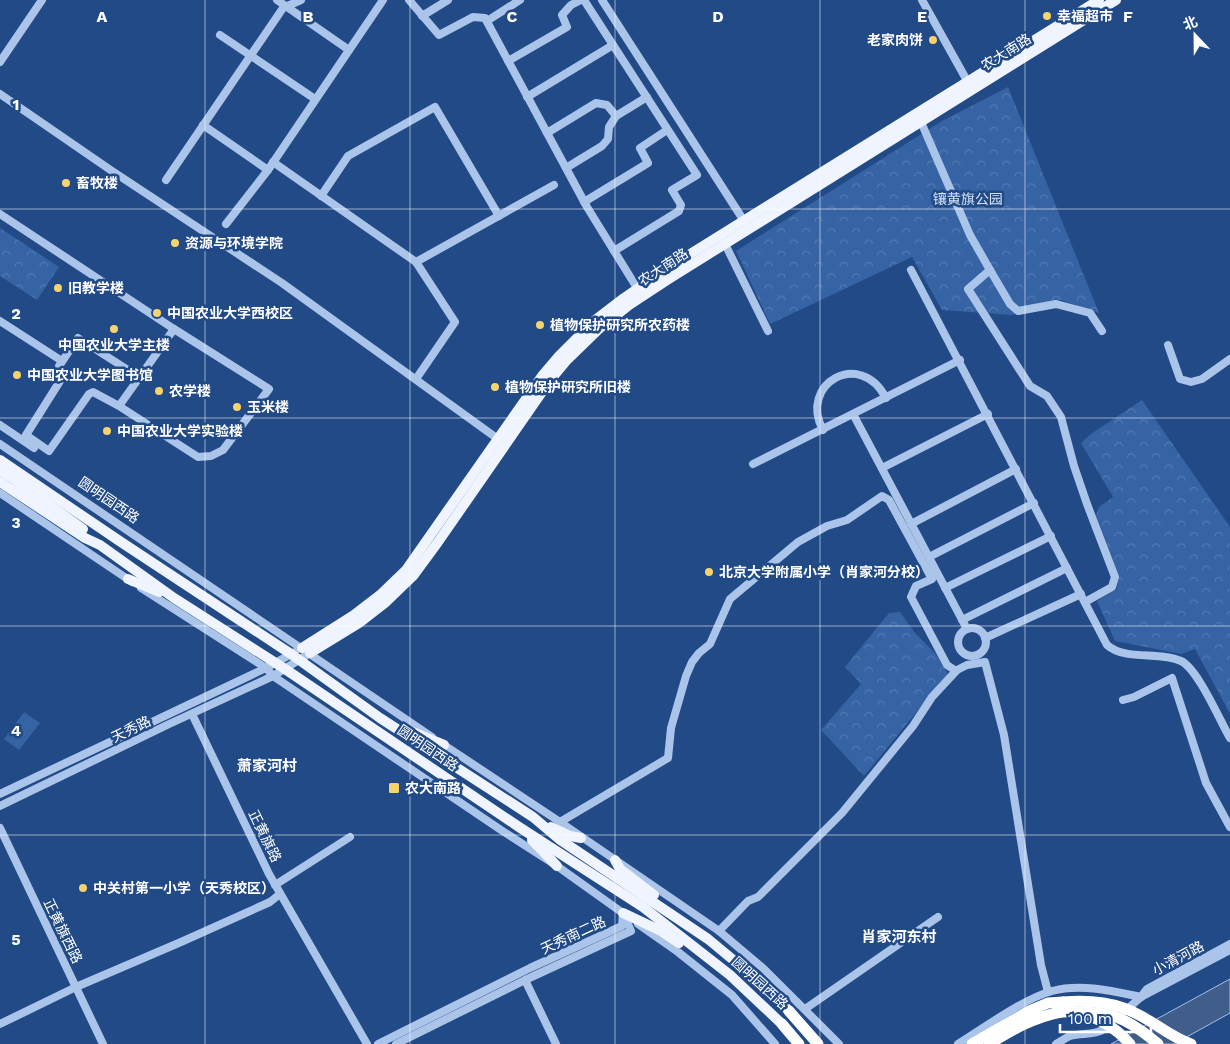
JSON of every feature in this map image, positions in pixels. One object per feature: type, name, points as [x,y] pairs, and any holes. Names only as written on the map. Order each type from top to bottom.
[{"type":"highway","points":[[972,1044],[1029,1010],[1048,1003],[1082,1000],[1102,1001],[1122,1007],[1192,1044]]},
{"type":"highway","name":"圆明园西路","points":[[789,1011],[817,1044]]},
{"type":"highway","points":[[989,1044],[1018,1026],[1052,1014],[1091,1011],[1113,1015],[1130,1023],[1158,1044]]},
{"type":"highway","points":[[1061,1012],[1090,1016],[1104,1022],[1120,1032],[1130,1044]]},
{"type":"highway","name":"圆明园西路","points":[[782,1024],[799,1044]]},
{"type":"main road","name":"农大南路","points":[[306,651],[359,623],[386,602],[413,576],[552,379],[582,344],[600,328],[629,305],[921,122],[970,86],[1099,0]]},
{"type":"main road","name":"农大南路","points":[[306,651],[380,595],[406,570],[542,376],[594,321],[638,288],[744,222],[1116,0]]},
{"type":"main road","name":"圆明园西路","points":[[0,460],[295,657],[380,718],[533,817],[559,839],[708,939],[768,988],[789,1011]]},
{"type":"main road","name":"圆明园西路","points":[[0,471],[61,512],[92,536],[100,545]]},
{"type":"main road","name":"圆明园西路","points":[[0,482],[85,538],[100,545],[271,665],[285,669],[519,827],[643,907],[730,975],[782,1024]]},
{"type":"main road","points":[[128,580],[174,598]]},
{"type":"main road","points":[[380,718],[444,745]]},
{"type":"main road","points":[[533,817],[570,836],[581,838]]},
{"type":"main road","points":[[519,827],[557,866]]},
{"type":"main road","points":[[615,860],[620,869],[667,904],[673,915]]},
{"type":"main road","points":[[623,913],[661,931],[730,975]]},
{"type":"street","points":[[0,62],[42,0]]},
{"type":"street","points":[[277,0],[349,50]]},
{"type":"street","points":[[166,180],[283,8],[301,0]]},
{"type":"street","points":[[226,224],[268,170],[383,0]]},
{"type":"street","points":[[409,0],[439,35],[473,17],[485,18],[584,202],[638,288]]},
{"type":"street","points":[[422,16],[448,0]]},
{"type":"street","points":[[487,21],[520,0]]},
{"type":"street","points":[[508,61],[567,27],[562,15],[571,5],[583,0],[697,175],[672,190],[681,205],[679,211],[614,251]]},
{"type":"street","points":[[602,0],[744,222]]},
{"type":"street","points":[[922,0],[970,86]]},
{"type":"street","points":[[220,35],[316,99]]},
{"type":"street","points":[[527,97],[613,45]]},
{"type":"street","points":[[0,94],[119,176],[282,283],[498,439]]},
{"type":"street","points":[[566,168],[602,146],[608,139],[609,127],[616,116],[647,97]]},
{"type":"street","points":[[547,133],[596,103],[607,105],[616,116]]},
{"type":"street","points":[[321,196],[348,156],[435,107],[499,216]]},
{"type":"street","points":[[921,122],[970,234],[1010,304],[1018,310],[1056,304],[1090,313],[1102,331]]},
{"type":"street","points":[[203,125],[268,170]]},
{"type":"street","points":[[584,202],[648,163],[640,148],[668,130]]},
{"type":"street","points":[[273,162],[416,262],[455,322],[416,379]]},
{"type":"street","points":[[416,262],[554,185]]},
{"type":"street","points":[[0,214],[174,329],[269,389],[223,450],[211,456],[198,457],[119,406],[93,392],[89,394],[49,451],[36,446],[0,425]]},
{"type":"street","points":[[725,244],[768,331]]},
{"type":"street","points":[[912,270],[1108,645],[1114,652],[1171,658],[1182,661],[1196,676],[1230,738]]},
{"type":"street","points":[[990,270],[968,289],[1030,386],[1047,396],[1061,417],[1079,481],[1115,577],[1112,587],[1085,602]]},
{"type":"street","points":[[0,321],[62,361]]},
{"type":"street","points":[[119,406],[174,329]]},
{"type":"street","points":[[36,446],[26,435],[60,381],[59,366],[78,338],[139,377]]},
{"type":"street","points":[[1168,345],[1180,379],[1192,382],[1202,379],[1230,359]]},
{"type":"street","points":[[753,464],[960,360]]},
{"type":"street","points":[[823,430],[817,416],[817,404],[820,393],[836,377],[847,374],[859,374],[869,378],[878,385],[886,398]]},
{"type":"street","points":[[853,414],[967,630]]},
{"type":"street","points":[[882,468],[988,414]]},
{"type":"street","name":"圆明园西路","points":[[0,444],[560,822],[718,931],[764,969],[839,1044]]},
{"type":"street","points":[[25,461],[36,446]]},
{"type":"street","points":[[911,524],[1016,469]]},
{"type":"street","name":"圆明园西路","points":[[0,493],[128,580],[271,665],[273,676],[496,827],[557,866],[678,952],[732,995],[775,1044]]},
{"type":"street","points":[[560,822],[668,758],[671,728],[686,676],[699,653],[710,644],[730,599],[798,542],[827,526],[847,520],[882,496],[889,500],[932,578],[916,586],[911,597],[947,665],[956,671]]},
{"type":"street","points":[[929,557],[1034,503]]},
{"type":"street","points":[[945,588],[1051,536]]},
{"type":"street","points":[[962,620],[1067,568]]},
{"type":"street","points":[[985,638],[1081,594]]},
{"type":"street","points":[[967,630],[980,631],[985,638],[985,646],[980,654],[975,656],[966,655],[959,648],[960,635],[967,630]]},
{"type":"street","points":[[295,657],[306,651]]},
{"type":"street","points":[[980,654],[985,662],[1004,735],[1041,965],[1048,992]]},
{"type":"street","name":"天秀路","points":[[0,794],[271,665],[295,657]]},
{"type":"street","name":"天秀路","points":[[0,806],[273,676],[285,669],[295,657]]},
{"type":"street","points":[[718,931],[748,901],[758,897],[842,813],[913,726],[932,697],[956,671],[967,665],[985,662]]},
{"type":"street","points":[[1123,700],[1134,697],[1172,678],[1206,783],[1230,827]]},
{"type":"street","name":"正黄旗路","points":[[192,714],[275,885],[367,1044]]},
{"type":"street","name":"正黄旗西路","points":[[0,828],[103,1044]]},
{"type":"street","points":[[275,885],[350,837]]},
{"type":"street","points":[[0,1024],[76,987],[270,902],[280,894]]},
{"type":"street","name":"天秀南二路","points":[[396,1044],[525,980],[631,931],[623,913]]},
{"type":"street","name":"天秀南二路","points":[[378,1044],[530,968],[622,926],[623,913]]},
{"type":"street","points":[[805,1009],[938,917]]},
{"type":"street","name":"小清河路","points":[[1056,1044],[1070,1036],[1089,1035],[1107,1028],[1141,997],[1147,989],[1230,944]]},
{"type":"street","name":"小清河路","points":[[1141,997],[1230,950]]},
{"type":"street","points":[[525,980],[556,1044]]},
{"type":"street","points":[[958,1044],[1029,1001],[1048,992],[1068,988],[1085,988],[1111,990],[1141,997]]},
{"type":"street","points":[[817,1044],[829,1035]]},
{"type":"green space","name":"镶黄旗公园","points":[[1008,87],[1099,313],[1061,300],[1012,315],[942,310],[912,257],[770,324],[736,251],[942,121]]},
{"type":"green space","points":[[0,228],[59,267],[37,300],[0,276]]},
{"type":"green space","points":[[1142,400],[1230,527],[1230,714],[1195,649],[1181,654],[1115,641],[1097,601],[1117,589],[1119,576],[1096,515],[1099,507],[1113,497],[1081,443],[1091,434]]},
{"type":"green space","points":[[900,612],[915,633],[935,653],[948,674],[864,776],[821,730],[861,684],[845,667],[889,613]]},
{"type":"green space","points":[[24,712],[40,723],[19,750],[4,739]]},
{"type":"shaded area","points":[[1230,979],[1230,1013],[1174,1044],[1111,1044]]},
{"type":"place","name":"幸福超市","points":[[1047,16]]},
{"type":"place","name":"老家肉饼","points":[[933,40]]},
{"type":"place","name":"畜牧楼","points":[[66,183]]},
{"type":"place","name":"资源与环境学院","points":[[175,243]]},
{"type":"place","name":"旧教学楼","points":[[58,288]]},
{"type":"place","name":"中国农业大学西校区","points":[[157,313]]},
{"type":"place","name":"植物保护研究所农药楼","points":[[540,325]]},
{"type":"place","name":"中国农业大学主楼","points":[[114,329]]},
{"type":"place","name":"中国农业大学图书馆","points":[[17,375]]},
{"type":"place","name":"植物保护研究所旧楼","points":[[495,387]]},
{"type":"place","name":"农学楼","points":[[159,391]]},
{"type":"place","name":"玉米楼","points":[[237,407]]},
{"type":"place","name":"中国农业大学实验楼","points":[[107,431]]},
{"type":"place","name":"北京大学附属小学（肖家河分校）","points":[[709,572]]},
{"type":"place","name":"农大南路","points":[[394,788]]},
{"type":"place","name":"中关村第一小学（天秀校区）","points":[[83,888]]},
{"type":"district","name":"萧家河村","points":[[267,766]]},
{"type":"district","name":"肖家河东村","points":[[899,937]]}]
